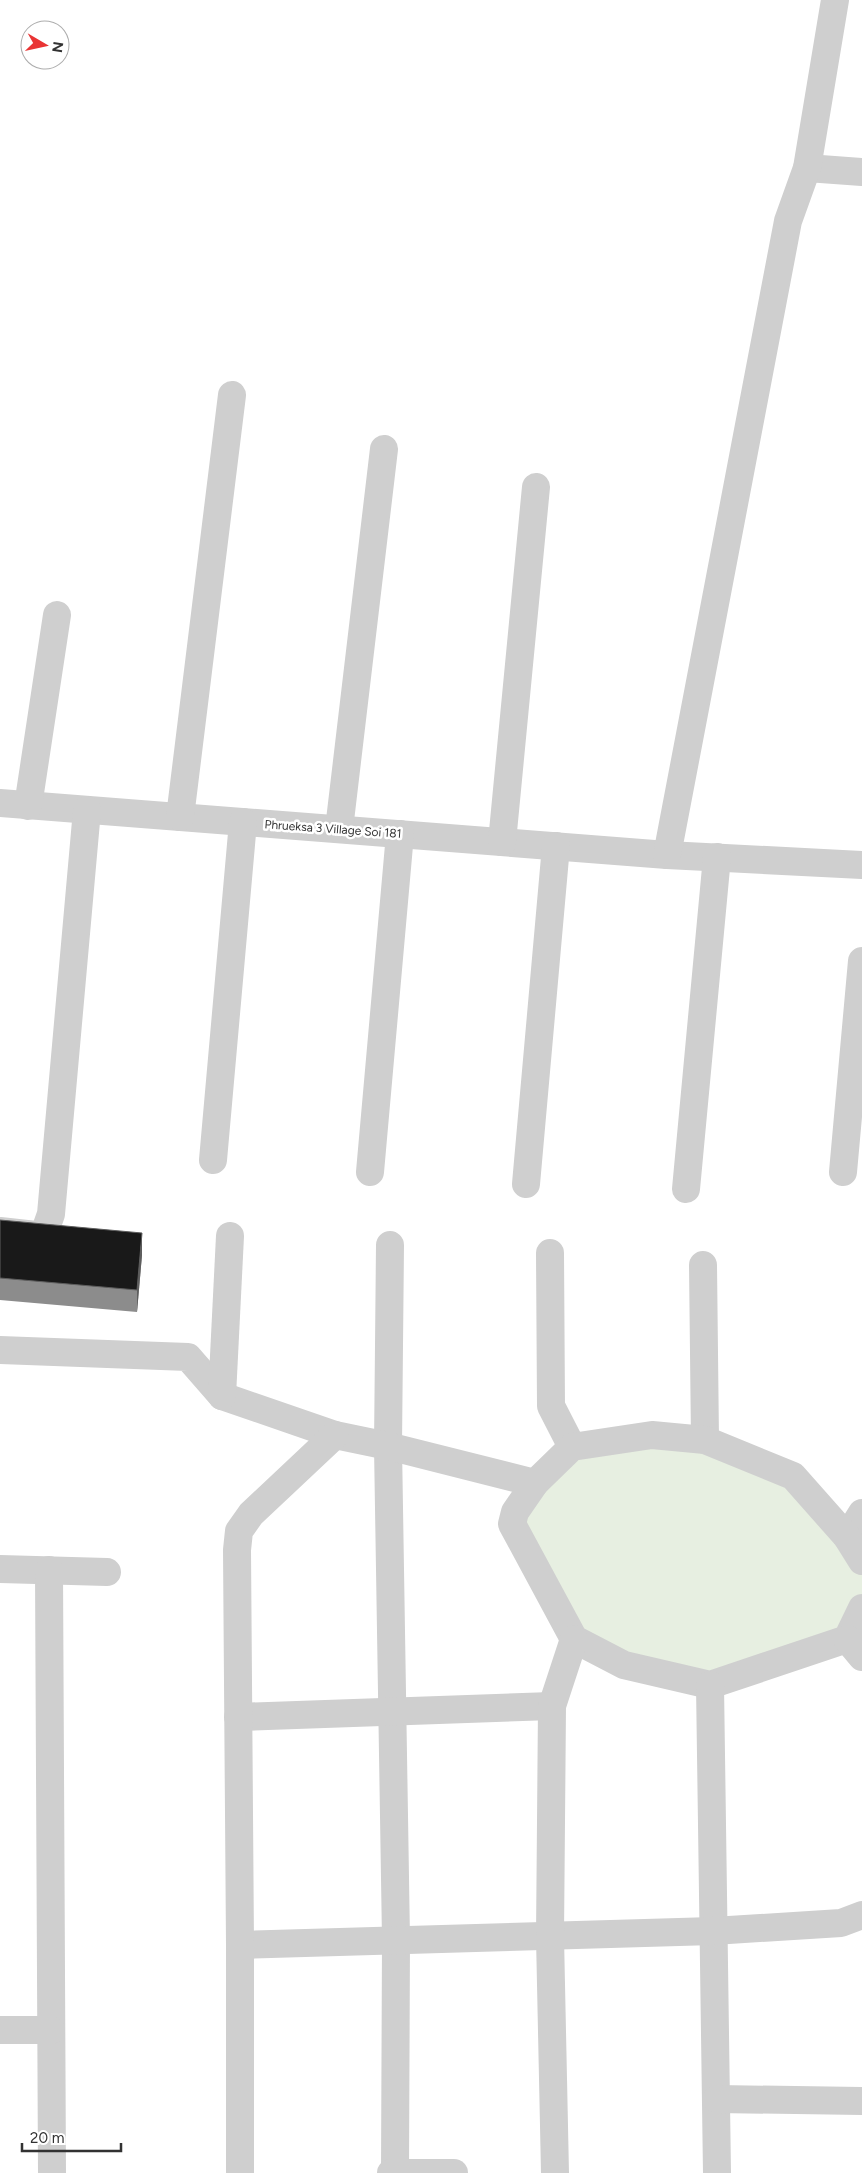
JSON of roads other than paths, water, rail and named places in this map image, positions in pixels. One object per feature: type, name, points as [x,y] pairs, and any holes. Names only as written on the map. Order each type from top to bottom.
[{"type":"street","points":[[667,855],[788,221],[807,168],[835,0]]},
{"type":"street","points":[[807,168],[862,172]]},
{"type":"street","points":[[180,817],[232,396]]},
{"type":"street","points":[[339,829],[384,449]]},
{"type":"street","points":[[502,842],[536,487]]},
{"type":"street","points":[[28,806],[57,615]]},
{"type":"street","name":"Phrueksa 3 Village Soi 181","points":[[0,803],[667,855],[862,865]]},
{"type":"street","points":[[0,1231],[36,1235],[45,1230],[51,1214],[86,810]]},
{"type":"street","points":[[213,1160],[243,822]]},
{"type":"street","points":[[370,1172],[400,834]]},
{"type":"street","points":[[526,1184],[556,846]]},
{"type":"street","points":[[686,1189],[717,858]]},
{"type":"street","points":[[843,1172],[862,961]]},
{"type":"street","points":[[45,1230],[74,1236]]},
{"type":"street","points":[[222,1396],[230,1236]]},
{"type":"street","points":[[390,1245],[388,1446],[394,1710],[396,1939],[395,2173]]},
{"type":"street","points":[[550,1253],[551,1406],[572,1447]]},
{"type":"street","points":[[703,1265],[705,1440]]},
{"type":"street","points":[[0,1350],[188,1357],[222,1396],[335,1435],[388,1446],[536,1483]]},
{"type":"street","points":[[240,2173],[238,1531],[251,1514],[335,1435]]},
{"type":"street","points":[[862,1561],[847,1537],[793,1476],[705,1440],[652,1435],[572,1447],[536,1483],[516,1512],[512,1524],[574,1639],[624,1665],[710,1685],[854,1648],[862,1608]]},
{"type":"street","points":[[847,1537],[862,1513]]},
{"type":"street","points":[[0,1569],[107,1572]]},
{"type":"street","points":[[49,1570],[52,2173]]},
{"type":"street","points":[[555,2173],[550,1937],[552,1706],[574,1639]]},
{"type":"street","points":[[710,1685],[717,2173]]},
{"type":"street","points":[[238,1717],[394,1710],[552,1706]]},
{"type":"street","points":[[240,1945],[713,1931],[841,1923],[862,1915]]},
{"type":"street","points":[[0,2030],[51,2030]]},
{"type":"street","points":[[717,2099],[862,2101]]},
{"type":"street","points":[[391,2173],[454,2173]]}]
